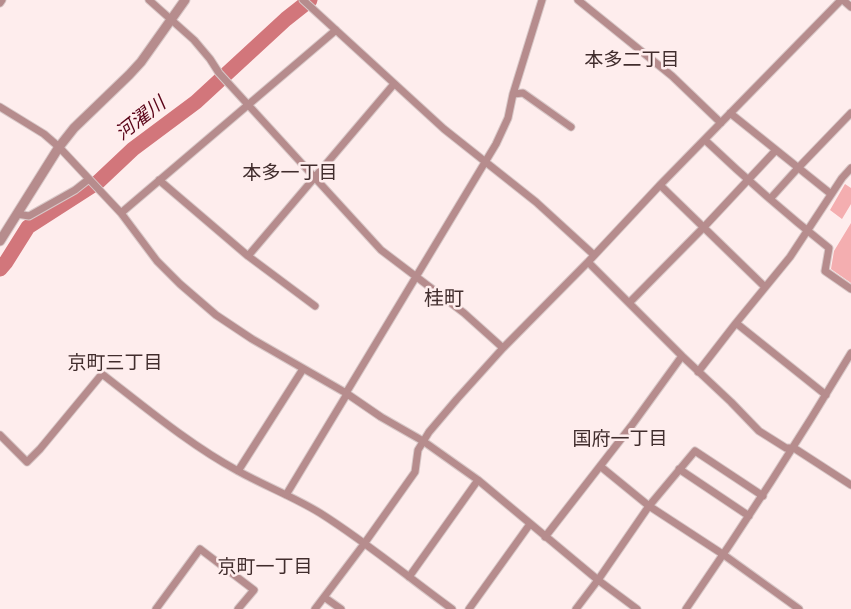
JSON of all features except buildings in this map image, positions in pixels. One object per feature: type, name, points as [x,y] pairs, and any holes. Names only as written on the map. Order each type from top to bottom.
[{"type":"street","points":[[149,0],[194,40],[219,73],[381,250],[464,313],[503,348]]},
{"type":"street","points":[[0,241],[59,147],[74,128],[141,62],[185,0]]},
{"type":"street","points":[[304,0],[461,143],[536,202],[594,255]]},
{"type":"street","points":[[286,495],[496,144],[508,118],[513,94],[542,0]]},
{"type":"street","points":[[578,0],[672,76],[721,123]]},
{"type":"street","points":[[315,609],[415,472],[418,450],[423,441],[457,399],[503,348],[588,262],[660,185],[842,0],[851,7]]},
{"type":"street","points":[[121,213],[336,30]]},
{"type":"street","points":[[248,256],[394,84]]},
{"type":"street","points":[[513,94],[524,93],[571,127]]},
{"type":"street","points":[[0,107],[44,134],[59,147],[121,213],[157,261],[180,284],[216,314],[252,339],[423,441],[478,480],[545,537],[637,609]]},
{"type":"street","points":[[730,113],[832,194]]},
{"type":"street","points":[[770,199],[851,113]]},
{"type":"street","points":[[705,140],[748,180],[829,248],[825,271],[851,289]]},
{"type":"street","points":[[629,303],[704,228],[776,150]]},
{"type":"street","points":[[698,372],[790,257],[842,178],[851,168]]},
{"type":"street","points":[[17,214],[29,216],[75,190],[89,179]]},
{"type":"street","points":[[160,180],[248,256],[315,306]]},
{"type":"street","points":[[660,185],[765,287]]},
{"type":"street","points":[[588,262],[759,431],[786,448],[794,448],[851,485]]},
{"type":"street","points":[[736,323],[826,395]]},
{"type":"street","points":[[686,609],[794,448],[851,353]]},
{"type":"street","points":[[545,537],[632,425],[682,356]]},
{"type":"street","points":[[238,471],[302,369]]},
{"type":"street","points":[[0,435],[27,462],[102,374],[173,428],[238,471],[319,512],[452,609]]},
{"type":"street","points":[[576,609],[649,506],[695,451],[763,496]]},
{"type":"street","points":[[600,466],[649,506],[724,554],[799,609]]},
{"type":"street","points":[[679,469],[748,516]]},
{"type":"street","points":[[409,577],[478,480]]},
{"type":"street","points":[[469,609],[530,524]]},
{"type":"street","points":[[156,609],[200,548],[254,590],[238,609]]},
{"type":"street","points":[[324,597],[341,609]]},
{"type":"shaded area","points":[[845,184],[851,188],[851,204],[842,219],[830,210]]},
{"type":"shaded area","points":[[851,223],[851,283],[831,269],[834,251]]},
{"type":"waterway","name":"河濯川","points":[[0,269],[28,227],[98,182],[133,149],[196,102],[286,19],[310,0]]},
{"type":"district","name":"本多二丁目","points":[[632,61]]},
{"type":"district","name":"本多一丁目","points":[[290,174]]},
{"type":"district","name":"桂町","points":[[444,299]]},
{"type":"district","name":"京町三丁目","points":[[115,364]]},
{"type":"district","name":"国府一丁目","points":[[620,440]]},
{"type":"district","name":"京町一丁目","points":[[265,568]]}]
